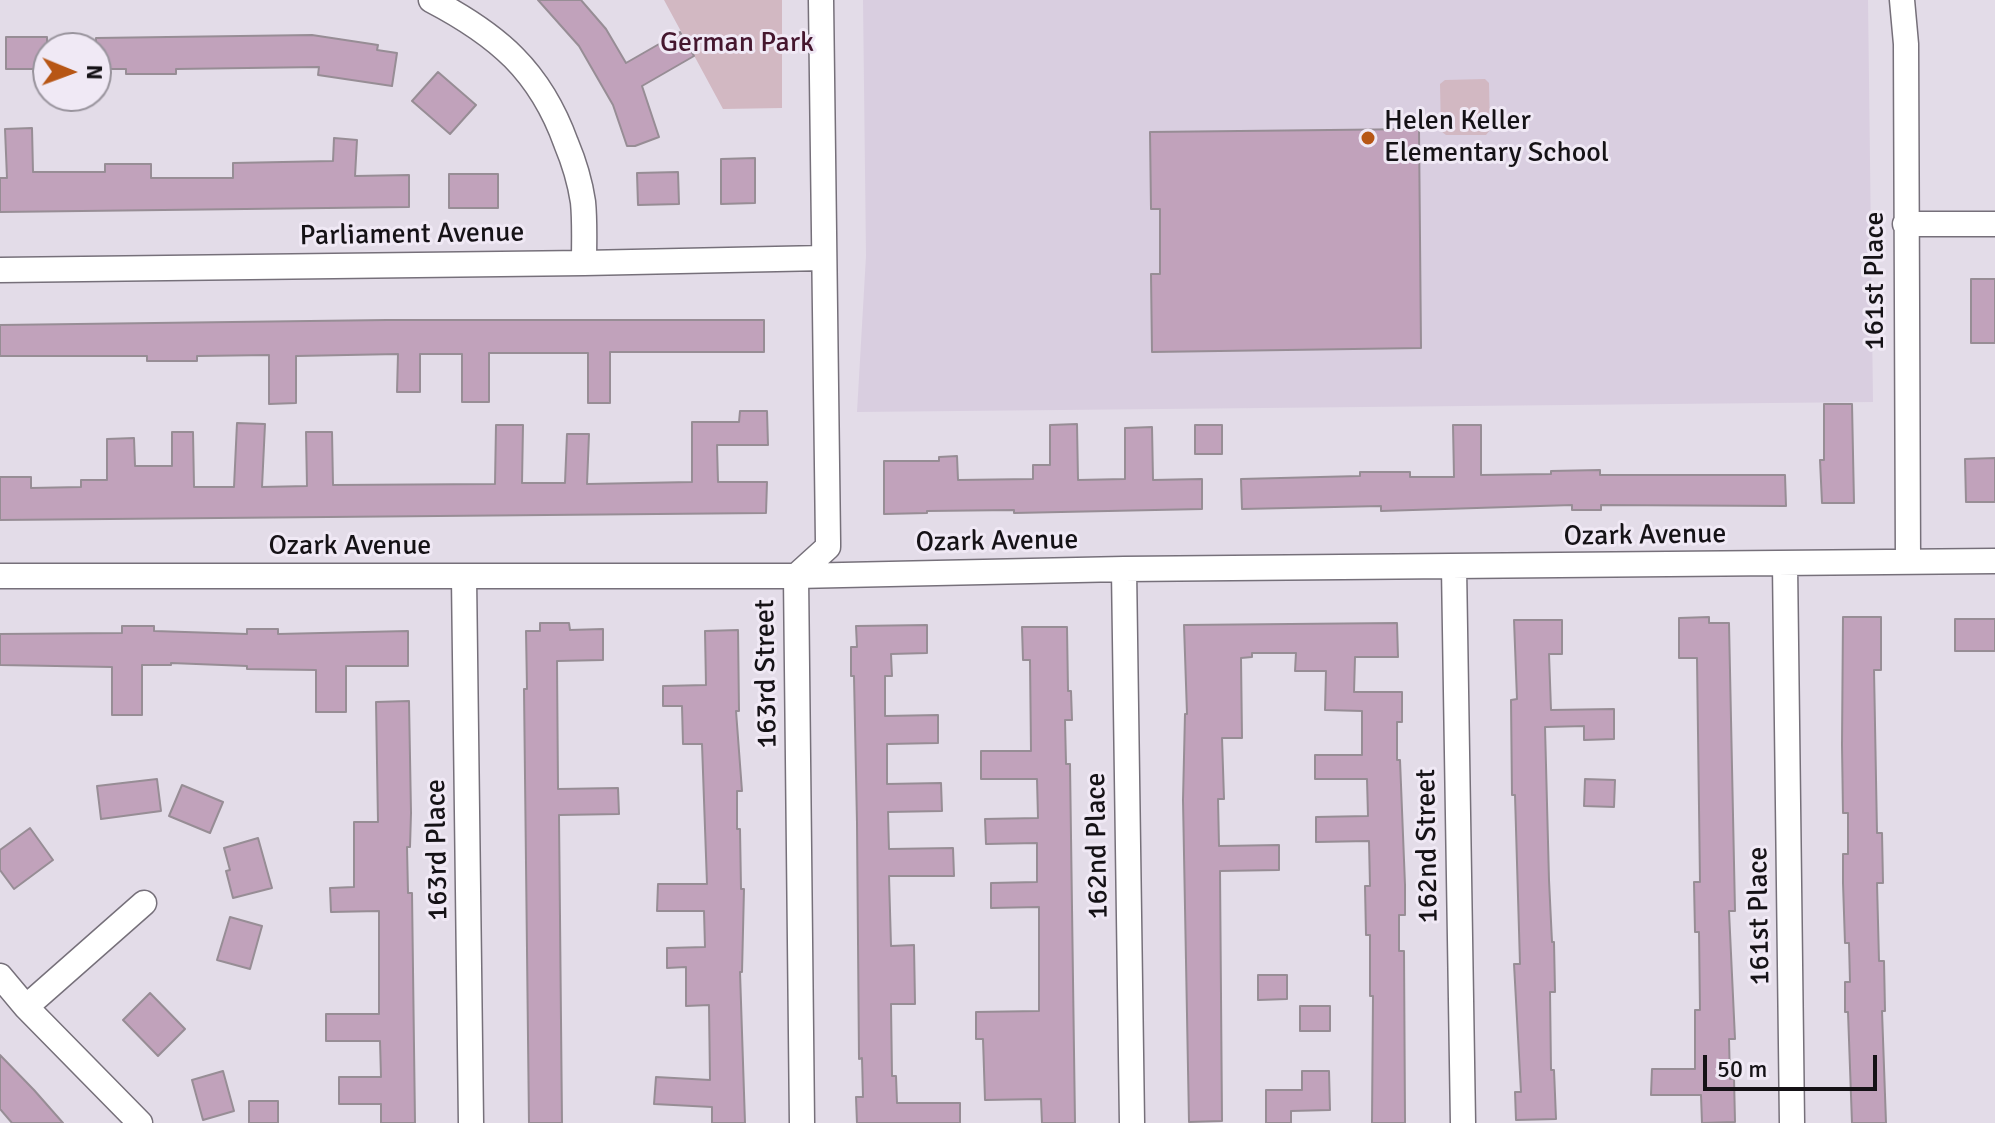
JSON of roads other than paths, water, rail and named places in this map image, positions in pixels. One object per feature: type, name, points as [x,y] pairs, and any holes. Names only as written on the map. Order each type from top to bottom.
[{"type":"street","points":[[431,0],[475,24],[498,41],[536,81],[551,105],[574,164],[583,201],[584,263]]},
{"type":"street","name":"163rd Street","points":[[802,1123],[796,576],[828,547],[821,0]]},
{"type":"street","name":"161st Place","points":[[1902,0],[1906,44],[1908,561]]},
{"type":"street","points":[[1905,224],[1995,224]]},
{"type":"street","name":"Parliament Avenue","points":[[0,270],[824,258]]},
{"type":"street","name":"Ozark Avenue","points":[[0,576],[796,576],[1124,569],[1995,561]]},
{"type":"street","name":"161st Place","points":[[1785,564],[1792,1123]]},
{"type":"street","name":"162nd Street","points":[[1454,567],[1463,1123]]},
{"type":"street","name":"162nd Place","points":[[1124,569],[1132,1123]]},
{"type":"street","name":"163rd Place","points":[[464,577],[471,1123]]},
{"type":"street","points":[[26,1007],[144,903]]},
{"type":"street","points":[[0,976],[26,1007],[140,1123]]},
{"type":"place","name":"Helen Keller Elementary School","points":[[1368,138]]},
{"type":"park label","name":"German Park","points":[[737,44]]}]
